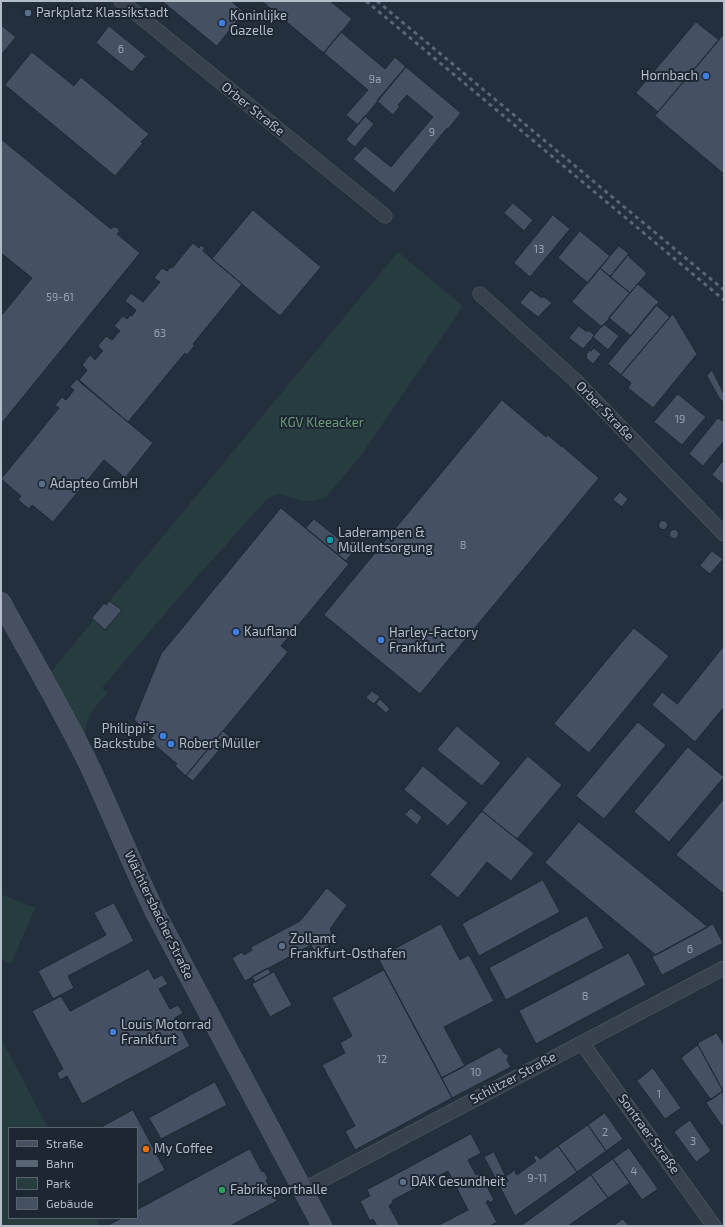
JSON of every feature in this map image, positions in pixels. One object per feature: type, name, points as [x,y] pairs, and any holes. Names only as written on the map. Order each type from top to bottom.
[{"type":"street","name":"Orber Straße","points":[[121,1],[385,216]]},
{"type":"street","name":"Orber Straße","points":[[480,294],[576,381],[724,534]]},
{"type":"street","name":"Wächtersbacher Straße","points":[[1,602],[89,766],[114,820],[139,880],[157,916],[322,1226]]},
{"type":"street","name":"Schlitzer Straße","points":[[302,1190],[724,968]]},
{"type":"street","name":"Sontraer Straße","points":[[582,1043],[714,1226]]},
{"type":"green space","name":"KGV Kleeacker","points":[[398,252],[463,306],[362,454],[326,497],[305,501],[282,495],[275,495],[266,500],[178,598],[102,688],[107,693],[94,708],[88,719],[86,725],[86,739],[50,673]]},
{"type":"green space","points":[[3,895],[35,908],[11,964],[1,959],[1,900]]},
{"type":"green space","points":[[1,1038],[47,1127],[8,1127],[8,1219],[96,1219],[100,1226],[1,1226]]},
{"type":"building","points":[[162,1],[231,1],[244,12],[217,46]]},
{"type":"building","points":[[262,1],[330,1],[352,19],[324,53]]},
{"type":"building","points":[[696,22],[719,40],[658,112],[636,93]]},
{"type":"building","points":[[1,25],[16,37],[1,55]]},
{"type":"building","points":[[109,26],[146,56],[132,72],[96,43]]},
{"type":"building","points":[[341,32],[385,69],[395,57],[406,67],[358,125],[346,115],[368,90],[324,53]]},
{"type":"building","name":"Hornbach","points":[[724,34],[724,174],[655,116]]},
{"type":"building","points":[[32,52],[74,86],[81,77],[149,134],[115,176],[5,85]]},
{"type":"building","points":[[406,67],[461,113],[394,193],[353,159],[365,146],[391,167],[433,117],[407,95],[398,105],[400,106],[393,115],[377,101]]},
{"type":"building","points":[[365,116],[374,124],[355,147],[346,140]]},
{"type":"building","points":[[1,139],[111,229],[116,227],[119,229],[117,234],[140,253],[1,424],[1,316],[32,278],[1,253]]},
{"type":"building","points":[[513,203],[533,220],[524,231],[504,213]]},
{"type":"building","points":[[253,210],[321,267],[280,316],[212,259]]},
{"type":"building","points":[[553,215],[570,229],[530,277],[514,263]]},
{"type":"building","points":[[580,231],[610,256],[588,283],[558,258]]},
{"type":"building","points":[[193,243],[199,248],[201,245],[205,248],[203,251],[242,284],[193,344],[195,345],[187,355],[185,353],[128,422],[79,380],[87,370],[82,365],[90,355],[95,360],[103,351],[98,346],[106,336],[112,340],[120,331],[114,326],[123,316],[127,319],[131,315],[132,316],[136,310],[125,301],[131,293],[143,302],[160,282],[154,278],[162,268],[167,271],[171,267],[172,268]]},
{"type":"building","points":[[619,246],[629,254],[610,277],[600,268]]},
{"type":"building","points":[[628,255],[647,273],[630,293],[610,277]]},
{"type":"building","points":[[600,268],[630,293],[602,327],[572,302]]},
{"type":"building","points":[[638,284],[659,302],[631,336],[609,318]]},
{"type":"building","points":[[531,290],[542,298],[543,296],[552,303],[538,317],[520,303]]},
{"type":"building","points":[[656,305],[670,317],[621,375],[608,364]]},
{"type":"building","points":[[673,314],[697,354],[653,408],[628,388],[631,383],[621,375]]},
{"type":"building","points":[[604,324],[619,336],[608,350],[593,337]]},
{"type":"building","points":[[579,326],[587,332],[588,330],[595,335],[583,349],[569,338]]},
{"type":"building","points":[[594,348],[601,354],[593,364],[586,358],[586,355],[589,350],[591,351]]},
{"type":"building","points":[[712,370],[724,394],[724,403],[719,398],[707,376]]},
{"type":"building","points":[[77,379],[153,443],[125,478],[104,460],[53,522],[32,505],[29,509],[18,500],[21,496],[1,479],[59,408],[55,405],[62,397],[66,400],[74,390],[70,387]]},
{"type":"building","points":[[678,394],[706,417],[682,445],[654,422]]},
{"type":"building","points":[[502,400],[546,437],[548,435],[562,446],[599,478],[420,694],[324,615]]},
{"type":"building","points":[[718,418],[724,422],[724,441],[703,466],[689,454]]},
{"type":"building","points":[[722,462],[724,464],[724,485],[712,475]]},
{"type":"building","points":[[620,492],[628,499],[622,507],[613,500]]},
{"type":"building","name":"Kaufland","points":[[281,508],[349,564],[281,646],[288,652],[186,776],[175,766],[177,764],[149,740],[153,736],[134,720],[161,654]]},
{"type":"building","name":"Laderampen & Müllentsorgung","points":[[314,519],[354,551],[346,561],[306,528]]},
{"type":"building","points":[[663,520],[668,525],[663,530],[658,525]]},
{"type":"building","points":[[674,529],[679,534],[674,539],[669,534]]},
{"type":"building","points":[[712,551],[723,559],[710,574],[700,566]]},
{"type":"building","points":[[109,601],[122,610],[105,630],[92,618],[104,603],[106,605]]},
{"type":"building","points":[[634,628],[669,656],[589,753],[554,724]]},
{"type":"building","points":[[724,646],[724,707],[695,742],[652,705],[662,692],[677,704]]},
{"type":"building","points":[[372,691],[380,697],[374,704],[366,698]]},
{"type":"building","points":[[380,699],[390,709],[386,713],[376,704]]},
{"type":"building","points":[[638,722],[666,745],[604,819],[576,796]]},
{"type":"building","points":[[457,726],[501,763],[482,786],[437,750]]},
{"type":"building","points":[[223,731],[230,737],[193,781],[186,776]]},
{"type":"building","points":[[105,740],[110,750],[105,752],[100,743]]},
{"type":"building","points":[[688,747],[724,777],[669,842],[634,812]]},
{"type":"building","points":[[528,756],[562,785],[517,839],[482,811]]},
{"type":"building","points":[[423,766],[468,803],[448,826],[404,790]]},
{"type":"building","points":[[724,799],[724,894],[676,855]]},
{"type":"building","points":[[411,808],[422,817],[417,825],[405,815]]},
{"type":"building","points":[[482,811],[534,853],[511,881],[487,862],[458,898],[430,875]]},
{"type":"building","points":[[579,822],[708,927],[656,955],[545,863]]},
{"type":"building","points":[[543,880],[560,912],[479,956],[462,924]]},
{"type":"building","points":[[327,888],[347,905],[330,929],[336,941],[315,953],[311,945],[245,981],[232,958],[242,952],[244,955],[252,950],[251,947],[300,921]]},
{"type":"building","points":[[114,903],[134,941],[68,976],[74,988],[53,999],[38,971],[106,935],[94,913]]},
{"type":"building","points":[[587,916],[604,948],[506,1000],[489,968]]},
{"type":"building","points":[[441,924],[460,960],[469,955],[494,1001],[444,1027],[465,1066],[442,1078],[378,958]]},
{"type":"building","points":[[713,924],[723,943],[662,975],[652,957]]},
{"type":"building","points":[[629,953],[646,985],[536,1044],[519,1011]]},
{"type":"building","points":[[268,968],[271,973],[255,982],[252,977]]},
{"type":"building","name":"Louis Motorrad Frankfurt","points":[[149,969],[154,979],[162,975],[168,984],[159,989],[170,1009],[178,1005],[183,1013],[175,1018],[190,1046],[82,1104],[67,1076],[60,1080],[57,1073],[63,1069],[32,1011],[61,996],[70,1011]]},
{"type":"building","points":[[384,970],[452,1098],[355,1150],[345,1131],[355,1126],[322,1065],[345,1053],[340,1043],[352,1036],[332,998]]},
{"type":"building","points":[[274,972],[292,1005],[270,1017],[252,984]]},
{"type":"building","points":[[717,1033],[724,1045],[723,1091],[698,1045],[698,1043]]},
{"type":"building","points":[[698,1045],[723,1091],[711,1100],[681,1058]]},
{"type":"building","points":[[500,1047],[504,1053],[509,1055],[507,1060],[511,1067],[452,1098],[442,1078]]},
{"type":"building","points":[[653,1068],[681,1108],[665,1119],[637,1081]]},
{"type":"building","points":[[215,1082],[227,1105],[161,1139],[149,1118]]},
{"type":"building","points":[[723,1091],[724,1125],[722,1126],[706,1103]]},
{"type":"building","name":"My Coffee","points":[[133,1110],[165,1170],[138,1184],[138,1127],[102,1127]]},
{"type":"building","points":[[605,1113],[623,1139],[606,1151],[588,1125]]},
{"type":"building","points":[[690,1120],[711,1151],[696,1162],[674,1132]]},
{"type":"building","points":[[588,1125],[606,1151],[577,1172],[558,1146]]},
{"type":"building","name":"DAK Gesundheit","points":[[471,1134],[481,1153],[468,1160],[476,1175],[480,1173],[494,1200],[490,1203],[488,1200],[486,1202],[497,1222],[490,1226],[437,1226],[468,1210],[448,1171],[393,1200],[389,1206],[400,1226],[377,1226],[373,1219],[370,1221],[360,1201],[370,1196],[367,1190]]},
{"type":"building","points":[[558,1146],[577,1172],[515,1216],[500,1187],[508,1181],[504,1175],[508,1175],[513,1169],[517,1175],[536,1161],[533,1157],[536,1155],[540,1159]]},
{"type":"building","points":[[629,1148],[658,1189],[642,1200],[613,1159]]},
{"type":"building","name":"Fabriksporthalle","points":[[250,1149],[262,1172],[264,1171],[268,1178],[266,1180],[277,1201],[230,1226],[112,1226],[110,1224],[120,1219],[138,1219],[138,1209]]},
{"type":"building","points":[[494,1152],[508,1181],[500,1187],[484,1157]]},
{"type":"building","points":[[613,1159],[630,1183],[608,1198],[591,1175]]},
{"type":"building","points":[[591,1175],[608,1198],[568,1226],[521,1226]]},
{"type":"building","points":[[623,1219],[629,1226],[613,1226]]},
{"type":"railway","points":[[366,1],[724,300]]},
{"type":"railway","points":[[377,1],[724,290]]},
{"type":"place","name":"Parkplatz Klassikstadt","points":[[28,13]]},
{"type":"place","name":"Koninlijke Gazelle","points":[[222,23]]},
{"type":"place","name":"Hornbach","points":[[706,76]]},
{"type":"place","name":"Adapteo GmbH","points":[[42,484]]},
{"type":"place","name":"Laderampen & Müllentsorgung","points":[[330,540]]},
{"type":"place","name":"Kaufland","points":[[236,632]]},
{"type":"place","name":"Harley-Factory Frankfurt","points":[[381,640]]},
{"type":"place","name":"Philippi's Backstube","points":[[163,736]]},
{"type":"place","name":"Robert Müller","points":[[171,744]]},
{"type":"place","name":"Zollamt Frankfurt-Osthafen","points":[[282,946]]},
{"type":"place","name":"Louis Motorrad Frankfurt","points":[[113,1032]]},
{"type":"place","name":"My Coffee","points":[[146,1149]]},
{"type":"place","name":"DAK Gesundheit","points":[[403,1182]]},
{"type":"place","name":"Fabriksporthalle","points":[[222,1190]]}]
